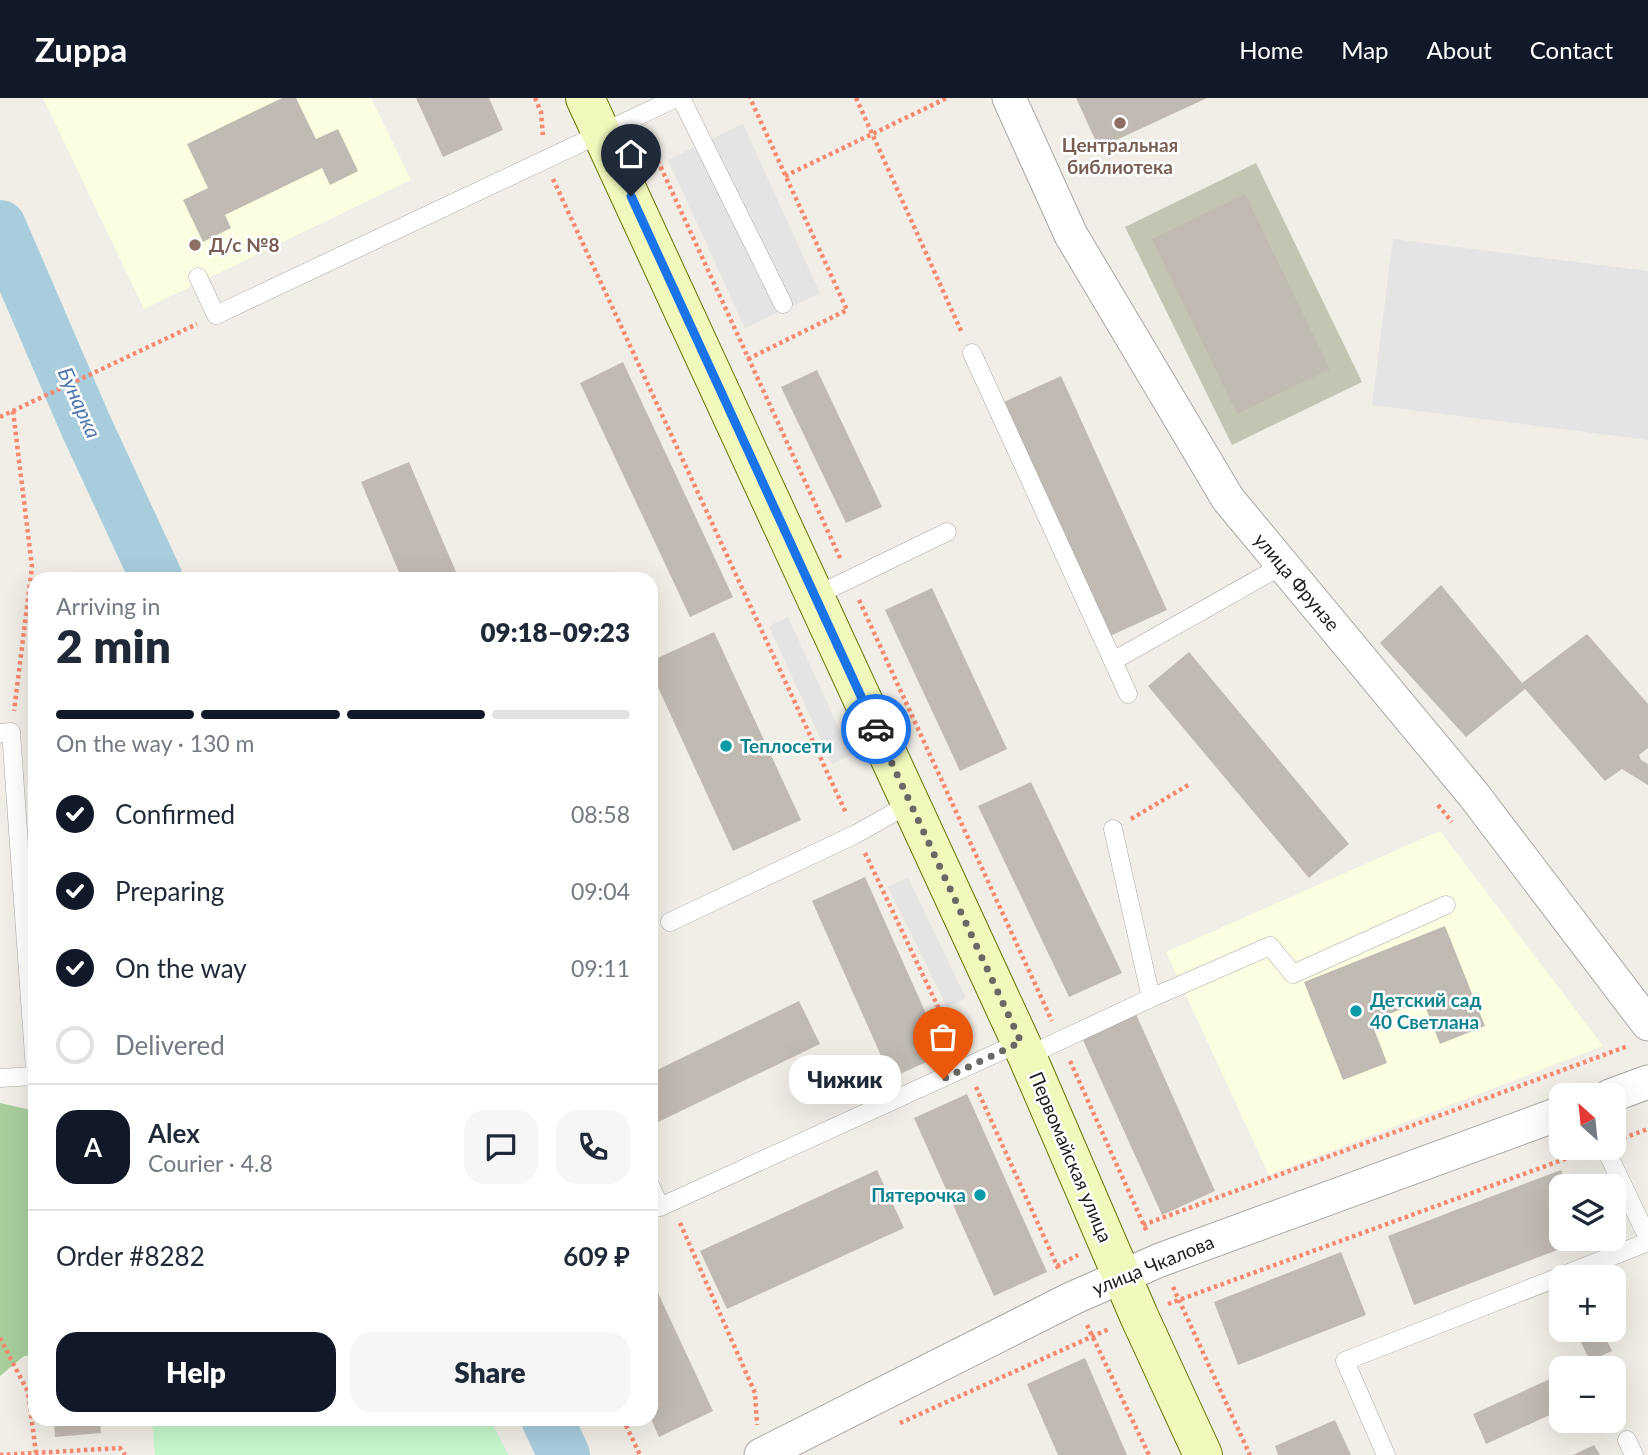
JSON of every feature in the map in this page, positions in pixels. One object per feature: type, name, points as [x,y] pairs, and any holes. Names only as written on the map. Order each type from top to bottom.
[{"type":"main road","name":"Первомайская улица","points":[[585,98],[813,597],[911,803],[1036,1046],[1107,1241],[1203,1455]]},
{"type":"street","name":"улица Фрунзе","points":[[1009,98],[1071,235],[1228,499],[1473,794],[1639,1034]]},
{"type":"street","points":[[1626,1090],[1648,1082]]},
{"type":"street","name":"улица Чкалова","points":[[759,1441],[1160,1260],[1549,1117]]},
{"type":"lane","points":[[198,277],[216,315],[678,98],[783,304]]},
{"type":"lane","points":[[972,353],[1128,694]]},
{"type":"lane","points":[[813,597],[947,533]]},
{"type":"lane","points":[[1113,661],[1283,565]]},
{"type":"lane","points":[[5,732],[28,991]]},
{"type":"lane","points":[[670,922],[856,834],[911,803]]},
{"type":"lane","points":[[1113,829],[1151,998]]},
{"type":"lane","points":[[658,1203],[660,1207],[967,1068],[1036,1046],[1270,946],[1293,974],[1446,905]]},
{"type":"lane","points":[[0,1078],[28,1076]]},
{"type":"lane","points":[[1386,1455],[1345,1361],[1648,1240],[1611,1160]]},
{"type":"path","points":[[535,98],[541,111],[544,160],[1057,1266],[1149,1455]]},
{"type":"path","points":[[748,359],[847,310],[750,98]]},
{"type":"path","points":[[856,98],[972,353]]},
{"type":"path","points":[[785,177],[947,98]]},
{"type":"path","points":[[637,115],[849,579],[1036,1046],[1144,1224],[1250,1455]]},
{"type":"path","points":[[0,417],[216,315]]},
{"type":"path","points":[[13,411],[31,572]]},
{"type":"path","points":[[5,732],[28,591]]},
{"type":"path","points":[[1113,829],[1190,784]]},
{"type":"path","points":[[1057,1266],[1144,1224],[1639,1034]]},
{"type":"path","points":[[1626,1137],[1648,1129]]},
{"type":"path","points":[[1179,1300],[1563,1160]]},
{"type":"path","points":[[670,1202],[755,1393],[759,1441]]},
{"type":"path","points":[[891,1427],[1093,1336]]},
{"type":"path","points":[[0,1338],[28,1392]]},
{"type":"path","points":[[32,1426],[36,1453]]},
{"type":"path","points":[[626,1426],[640,1455]]},
{"type":"path","points":[[0,1455],[120,1448],[125,1455]]},
{"type":"shaded area","name":"Д/с №8","points":[[43,98],[371,98],[411,180],[144,309]]},
{"type":"shaded area","points":[[743,124],[820,293],[745,328],[668,160]]},
{"type":"shaded area","points":[[1256,163],[1362,382],[1232,445],[1125,227]]},
{"type":"shaded area","points":[[1393,239],[1648,271],[1648,440],[1372,405]]},
{"type":"shaded area","points":[[788,617],[851,755],[832,764],[769,626]]},
{"type":"shaded area","points":[[1440,831],[1603,1046],[1269,1175],[1166,952]]},
{"type":"shaded area","points":[[908,878],[966,998],[947,1007],[888,887]]},
{"type":"green space","points":[[0,1103],[28,1109],[28,1356],[0,1376]]},
{"type":"green space","points":[[153,1426],[494,1426],[508,1455],[155,1455]]},
{"type":"building","points":[[282,98],[296,98],[316,139],[338,129],[358,171],[330,185],[322,168],[225,215],[231,228],[203,242],[183,200],[208,188],[187,144]]},
{"type":"building","points":[[416,98],[489,98],[503,130],[443,157]]},
{"type":"building","name":"Центральная библиотека","points":[[1076,98],[1207,98],[1099,148]]},
{"type":"building","points":[[1245,194],[1330,369],[1237,414],[1152,239]]},
{"type":"building","points":[[623,362],[733,597],[690,617],[580,383]]},
{"type":"building","points":[[817,370],[882,507],[846,523],[781,387]]},
{"type":"building","points":[[1061,376],[1167,610],[1110,636],[1004,402]]},
{"type":"building","points":[[409,462],[456,572],[399,572],[361,482]]},
{"type":"building","points":[[1441,585],[1522,683],[1587,634],[1648,704],[1648,748],[1639,755],[1641,760],[1648,764],[1648,785],[1622,769],[1605,781],[1525,689],[1466,737],[1380,643]]},
{"type":"building","points":[[932,588],[1007,749],[960,771],[885,610]]},
{"type":"building","name":"Теплосети","points":[[714,632],[801,820],[733,851],[658,687],[658,658]]},
{"type":"building","points":[[1189,652],[1349,844],[1309,878],[1148,686]]},
{"type":"building","points":[[1031,782],[1122,973],[1069,997],[978,806]]},
{"type":"building","points":[[865,877],[944,1054],[891,1078],[812,901]]},
{"type":"building","name":"Детский сад 40 Светлана","points":[[1445,926],[1485,1026],[1440,1044],[1423,1001],[1371,1021],[1387,1063],[1343,1080],[1304,982]]},
{"type":"building","points":[[799,1001],[820,1044],[658,1122],[658,1070]]},
{"type":"building","points":[[1136,1014],[1215,1191],[1162,1215],[1082,1038]]},
{"type":"building","name":"Пятерочка","points":[[967,1094],[1047,1272],[994,1296],[914,1118]]},
{"type":"building","points":[[877,1170],[904,1228],[727,1309],[700,1251]]},
{"type":"building","points":[[1549,1175],[1549,1251],[1555,1251],[1414,1305],[1388,1236]]},
{"type":"building","points":[[1341,1252],[1366,1315],[1238,1365],[1214,1302]]},
{"type":"building","points":[[658,1293],[713,1411],[659,1437],[654,1426],[658,1426]]},
{"type":"building","points":[[1581,1342],[1608,1342],[1612,1351],[1601,1356],[1588,1356]]},
{"type":"building","points":[[1085,1358],[1127,1455],[1058,1455],[1027,1384]]},
{"type":"building","points":[[1549,1379],[1549,1415],[1486,1444],[1473,1414]]},
{"type":"building","points":[[1335,1420],[1351,1455],[1278,1455],[1275,1446]]},
{"type":"building","points":[[54,1426],[100,1426],[101,1433],[55,1437]]},
{"type":"building","points":[[1594,1445],[1600,1455],[1573,1455]]},
{"type":"waterway","name":"Бунарка","points":[[0,226],[86,426],[154,572]]},
{"type":"waterway","name":"Бунарка","points":[[550,1426],[564,1455]]},
{"type":"way so far","points":[[876,729],[1021,1042],[943,1079]]},
{"type":"place","name":"Центральная библиотека","points":[[1120,123]]},
{"type":"place","name":"Д/с №8","points":[[195,245]]},
{"type":"place","name":"Теплосети","points":[[726,746]]},
{"type":"place","name":"Детский сад 40 Светлана","points":[[1356,1011]]},
{"type":"place","name":"Чижик","points":[[943,1079]]},
{"type":"place","name":"Пятерочка","points":[[980,1195]]},
{"type":"route","points":[[631,196],[876,729]]}]
